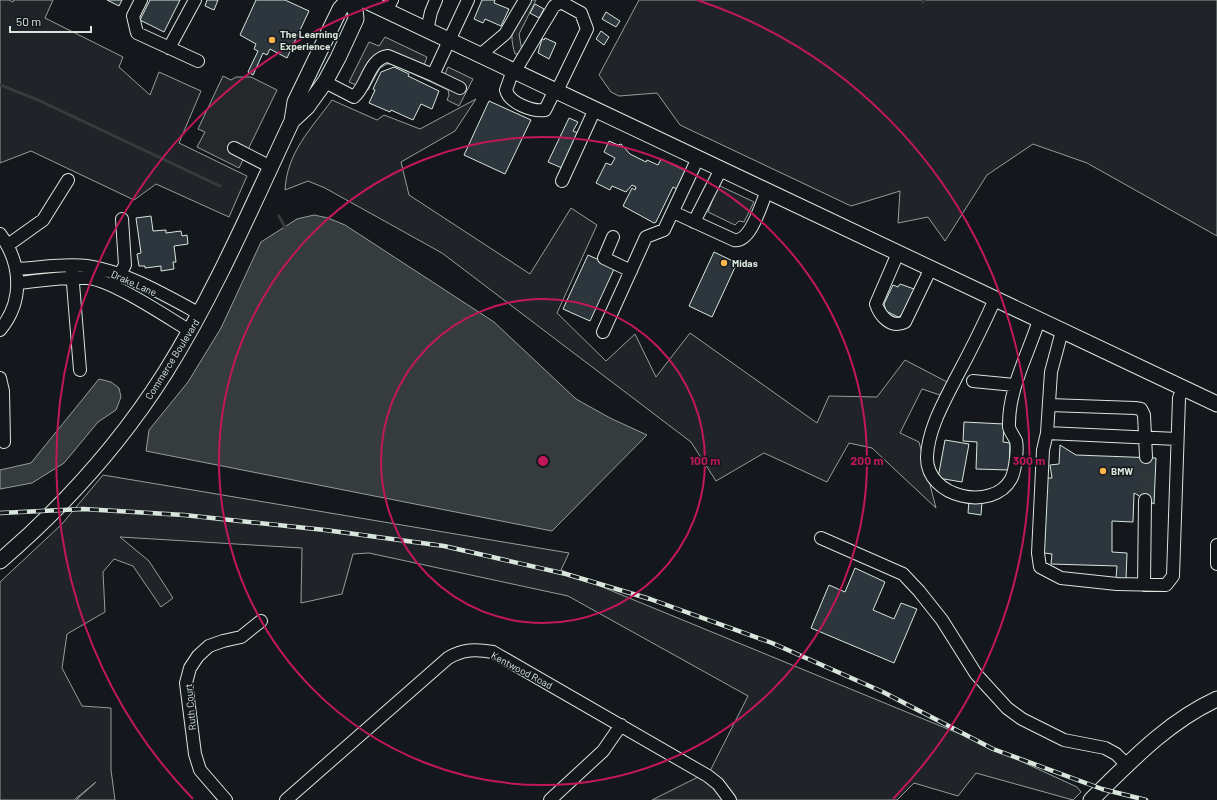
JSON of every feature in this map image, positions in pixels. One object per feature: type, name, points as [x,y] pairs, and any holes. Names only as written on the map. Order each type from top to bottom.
[{"type":"main road","name":"Commerce Boulevard","points":[[0,561],[60,506],[126,429],[165,373],[200,314],[292,122],[296,102],[340,9],[348,0]]},
{"type":"main road","name":"Commerce Boulevard","points":[[292,122],[307,108],[325,82],[356,19],[354,0]]},
{"type":"main road","points":[[364,0],[389,5],[427,30],[1217,404]]},
{"type":"main road","points":[[1091,800],[1161,734],[1187,716],[1217,699]]},
{"type":"street","points":[[141,0],[133,16],[137,33],[198,61]]},
{"type":"street","points":[[169,48],[195,0]]},
{"type":"street","points":[[427,30],[431,12],[436,0]]},
{"type":"street","points":[[433,75],[468,0]]},
{"type":"street","points":[[480,55],[505,34],[525,0]]},
{"type":"street","points":[[561,2],[581,13],[587,30],[556,91],[545,110],[540,111],[510,98],[506,90],[514,71],[554,6],[561,2]]},
{"type":"street","points":[[325,82],[354,97],[360,92],[377,60],[388,56],[460,88]]},
{"type":"street","points":[[562,181],[595,109]]},
{"type":"street","points":[[234,148],[271,167]]},
{"type":"street","points":[[603,332],[646,237],[664,230],[698,158]]},
{"type":"street","points":[[694,222],[721,169]]},
{"type":"street","points":[[8,245],[43,220],[68,180]]},
{"type":"street","points":[[673,212],[734,240],[742,240],[750,230],[767,191]]},
{"type":"street","points":[[112,286],[119,275],[125,259],[122,219]]},
{"type":"street","points":[[0,234],[8,245],[16,269],[18,283],[13,310],[0,330]]},
{"type":"street","points":[[613,237],[604,258],[631,271]]},
{"type":"street","points":[[898,253],[876,304],[880,314],[887,321],[898,324],[905,322],[931,268]]},
{"type":"street","points":[[72,266],[80,370]]},
{"type":"street","name":"Drake Lane","points":[[16,269],[86,266],[119,275],[200,314]]},
{"type":"street","name":"Drake Lane","points":[[18,283],[72,278],[94,279],[112,286],[190,332]]},
{"type":"street","points":[[995,299],[940,410],[931,437],[927,458],[930,474],[937,484],[945,490],[955,494],[975,497],[989,495],[1002,490],[1010,481],[1014,472],[1016,441],[1009,429],[1014,386],[1039,320]]},
{"type":"street","points":[[1062,331],[1051,372],[1047,433],[1043,450],[1038,553],[1040,567],[1061,578],[1117,584],[1166,585],[1173,576],[1179,398],[1183,388]]},
{"type":"street","points":[[0,378],[3,391],[4,442]]},
{"type":"street","points":[[973,381],[1014,386]]},
{"type":"street","points":[[1049,405],[1139,408],[1144,413],[1146,457]]},
{"type":"street","points":[[1047,433],[1177,439]]},
{"type":"street","points":[[1144,585],[1146,500]]},
{"type":"street","points":[[821,538],[903,574],[920,591],[942,620],[976,674],[1007,708],[1022,719],[1064,740],[1104,748],[1116,754],[1127,765]]},
{"type":"street","points":[[1217,546],[1217,564]]},
{"type":"street","name":"Ruth Court","points":[[226,800],[200,770],[195,754],[186,683],[190,668],[198,656],[209,646],[240,637],[261,621]]},
{"type":"street","name":"Kentwood Road","points":[[286,800],[438,666],[458,652],[468,650],[493,652],[621,725],[708,776],[718,784],[730,800]]},
{"type":"street","points":[[550,800],[603,751],[621,725]]},
{"type":"shaded area","points":[[0,0],[9,0],[13,2],[14,0],[53,0],[45,18],[123,57],[119,67],[150,95],[159,72],[201,91],[179,143],[247,176],[229,217],[156,184],[134,200],[31,151],[0,163]]},
{"type":"shaded area","points":[[527,0],[536,0],[519,34],[522,51],[519,54],[515,54],[512,31]]},
{"type":"shaded area","points":[[639,0],[1217,0],[1217,236],[1087,163],[1033,144],[987,175],[945,241],[928,217],[898,223],[900,191],[851,206],[680,125],[657,93],[619,96],[611,92],[599,75]]},
{"type":"shaded area","points":[[385,37],[427,57],[424,65],[445,74],[448,67],[473,79],[459,106],[447,100],[449,95],[448,90],[392,64],[387,64],[380,68],[368,90],[349,82],[369,42],[379,46]]},
{"type":"shaded area","points":[[223,76],[231,80],[236,77],[251,77],[277,90],[239,168],[197,147],[205,132],[198,129]]},
{"type":"shaded area","points":[[476,99],[455,131],[401,162],[409,195],[530,274],[571,208],[597,225],[557,313],[606,361],[635,334],[656,377],[690,333],[817,423],[829,396],[877,397],[905,360],[949,383],[943,396],[922,389],[900,433],[919,442],[936,508],[872,448],[849,443],[827,482],[764,453],[716,481],[691,442],[442,253],[325,188],[308,181],[285,190],[290,164],[295,152],[308,131],[332,100],[377,120],[384,115],[420,129]]},
{"type":"shaded area","points":[[718,185],[754,202],[744,222],[739,221],[735,225],[708,212]]},
{"type":"shaded area","points":[[314,215],[328,218],[345,225],[494,322],[576,399],[610,418],[647,435],[552,531],[146,451],[149,430],[188,382],[221,328],[261,242],[297,219]]},
{"type":"shaded area","points":[[99,379],[111,382],[119,388],[121,397],[116,410],[98,422],[64,463],[32,483],[0,489],[0,470],[31,463]]},
{"type":"shaded area","points":[[103,475],[569,553],[561,570],[977,741],[1077,787],[1081,792],[1073,800],[976,773],[958,796],[914,783],[897,800],[652,800],[710,771],[748,696],[568,596],[369,553],[353,554],[342,594],[301,603],[302,548],[120,537],[149,561],[173,598],[161,607],[133,566],[114,559],[103,572],[105,612],[67,634],[62,668],[82,706],[111,708],[111,770],[115,800],[76,800],[96,782],[74,800],[0,800],[0,582],[62,524]]},
{"type":"building","points":[[107,0],[122,0],[119,6]]},
{"type":"building","points":[[150,0],[180,0],[164,32],[140,20]]},
{"type":"building","points":[[207,0],[218,0],[214,10],[205,6]]},
{"type":"building","name":"The Learning Experience","points":[[256,0],[285,0],[309,11],[287,58],[270,49],[267,55],[263,53],[253,75],[248,72],[258,51],[254,49],[256,44],[240,35]]},
{"type":"building","points":[[482,0],[495,0],[494,3],[509,9],[501,26],[485,19],[483,23],[474,19]]},
{"type":"building","points":[[535,4],[544,9],[539,18],[530,13]]},
{"type":"building","points":[[606,12],[620,21],[616,27],[602,19]]},
{"type":"building","points":[[601,31],[609,37],[604,45],[596,39]]},
{"type":"building","points":[[545,38],[556,43],[549,59],[538,53],[542,39],[544,40]]},
{"type":"building","points":[[394,67],[409,74],[408,76],[439,91],[432,109],[421,104],[413,120],[391,110],[390,112],[369,103],[375,90],[373,89],[381,72]]},
{"type":"building","points":[[489,101],[531,120],[505,174],[464,155]]},
{"type":"building","points":[[569,118],[578,122],[573,131],[578,133],[562,168],[548,162]]},
{"type":"building","points":[[609,141],[618,145],[621,144],[630,154],[646,162],[647,160],[658,165],[661,159],[686,171],[677,189],[673,187],[656,222],[654,223],[623,206],[632,188],[635,190],[636,187],[632,185],[626,192],[612,186],[610,190],[596,183],[606,163],[611,165],[615,158],[604,152]]},
{"type":"building","points":[[151,216],[153,231],[166,230],[166,233],[181,231],[182,236],[187,235],[188,244],[174,246],[176,262],[173,262],[174,269],[161,271],[161,266],[145,268],[145,266],[139,266],[137,254],[141,253],[136,218]]},
{"type":"building","points":[[714,252],[737,263],[712,317],[689,306]]},
{"type":"building","points":[[588,255],[615,267],[590,321],[563,309]]},
{"type":"building","points":[[900,284],[917,290],[905,314],[898,317],[886,311],[884,304],[893,285],[898,287]]},
{"type":"building","points":[[964,422],[1004,424],[1003,442],[1010,443],[1009,470],[976,469],[977,442],[963,441]]},
{"type":"building","points":[[945,440],[969,444],[962,482],[938,478]]},
{"type":"building","points":[[1060,445],[1076,455],[1156,458],[1154,504],[1134,493],[1133,522],[1112,521],[1112,552],[1127,553],[1126,579],[1116,578],[1117,566],[1051,564],[1052,554],[1044,553],[1046,478],[1052,478],[1050,465],[1059,464]]},
{"type":"building","points":[[969,500],[982,502],[981,515],[968,513]]},
{"type":"building","points":[[855,568],[885,582],[873,610],[894,619],[901,603],[917,609],[894,663],[811,628],[829,585],[845,592]]},
{"type":"waterway","points":[[0,85],[38,100],[220,186]]},
{"type":"waterway","points":[[279,216],[285,227]]},
{"type":"tunnel","points":[[1145,500],[1146,457]]},
{"type":"railway","points":[[0,513],[83,509],[184,515],[325,530],[444,546],[566,574],[650,599],[772,643],[883,692],[993,749],[1102,789],[1146,800]]},
{"type":"place","name":"The Learning Experience","points":[[272,40]]},
{"type":"place","name":"Midas","points":[[724,263]]},
{"type":"place","name":"BMW","points":[[1103,471]]}]
